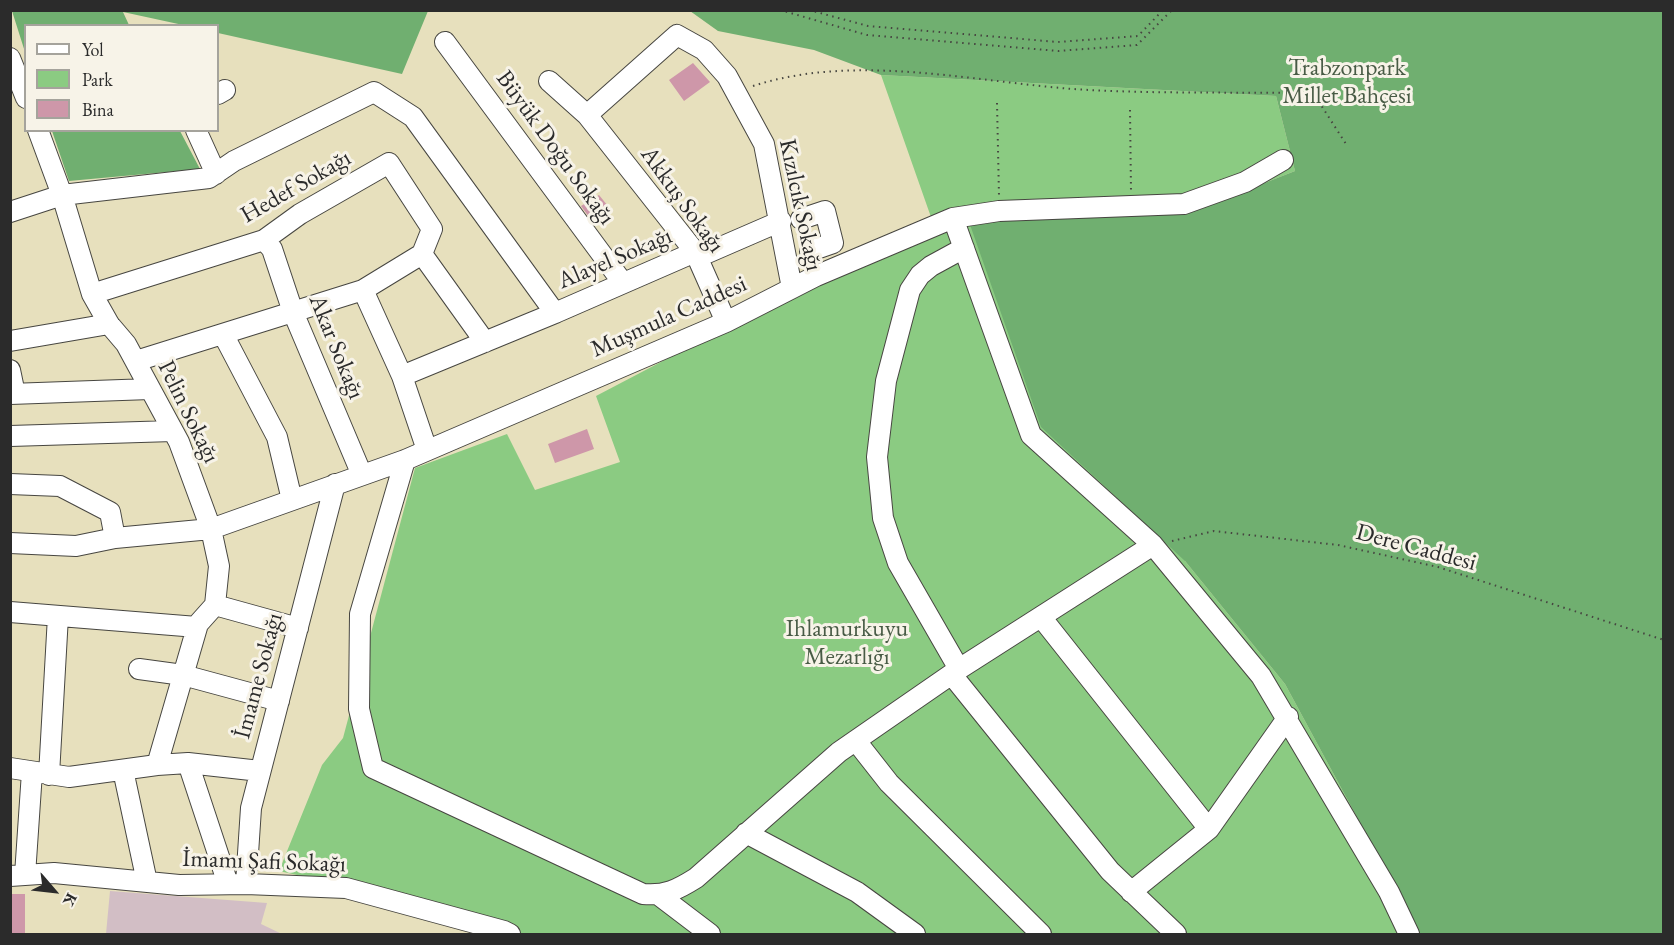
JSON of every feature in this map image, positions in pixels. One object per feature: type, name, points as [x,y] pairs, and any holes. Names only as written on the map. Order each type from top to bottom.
[{"type":"street","name":"Kızılcık Sokağı","points":[[587,115],[676,34],[704,50],[727,76],[764,144],[792,288]]},
{"type":"street","name":"Büyük Doğu Sokağı","points":[[445,42],[623,284]]},
{"type":"street","points":[[10,58],[24,93]]},
{"type":"street","name":"Akkuş Sokağı","points":[[549,81],[587,115],[696,255],[726,322]]},
{"type":"street","points":[[10,212],[62,195],[209,178],[234,161],[374,92],[414,117],[555,313]]},
{"type":"street","name":"Pelin Sokağı","points":[[39,132],[62,195],[92,294],[109,324],[126,344],[173,431],[212,529],[219,566],[215,605]]},
{"type":"street","points":[[197,132],[216,174]]},
{"type":"street","name":"Muşmula Caddesi","points":[[405,460],[726,322],[816,276],[953,218],[999,211],[1184,204],[1245,182],[1283,160]]},
{"type":"street","name":"Hedef Sokağı","points":[[92,294],[264,240],[300,214],[389,163],[432,229],[422,254]]},
{"type":"street","name":"Kızılcık Sokağı","points":[[801,219],[825,211],[833,243],[810,250],[816,276]]},
{"type":"street","points":[[953,218],[1031,435],[1153,545],[1261,676],[1389,892],[1409,934]]},
{"type":"street","name":"Alayel Sokağı","points":[[402,376],[696,255],[781,223],[801,219]]},
{"type":"street","name":"Akar Sokağı","points":[[264,240],[272,249],[293,312],[362,475]]},
{"type":"street","points":[[964,248],[931,266],[920,275],[910,290],[886,381],[877,457],[883,518],[898,563],[955,672],[1110,871],[1176,934]]},
{"type":"street","points":[[136,362],[363,290],[422,254],[484,342]]},
{"type":"street","points":[[363,290],[402,376],[427,450]]},
{"type":"street","points":[[10,341],[109,324]]},
{"type":"street","points":[[223,334],[277,437],[292,500]]},
{"type":"street","points":[[10,370],[13,394],[150,389]]},
{"type":"street","points":[[10,436],[173,431]]},
{"type":"street","points":[[405,460],[360,614],[359,709],[373,768],[643,894],[660,896],[675,891],[696,878],[855,741],[955,672],[1153,545]]},
{"type":"street","points":[[10,543],[76,546],[115,538],[212,529],[405,460]]},
{"type":"street","points":[[10,484],[60,486],[110,512],[115,538]]},
{"type":"street","name":"İmame Sokağı","points":[[237,884],[260,771],[335,484]]},
{"type":"street","points":[[157,765],[197,627],[215,605],[298,628]]},
{"type":"street","points":[[10,612],[197,627]]},
{"type":"street","points":[[18,875],[41,773],[58,616]]},
{"type":"street","points":[[1041,617],[1209,829]]},
{"type":"street","points":[[139,669],[183,675],[279,701]]},
{"type":"street","points":[[1131,892],[1209,829],[1287,717]]},
{"type":"street","points":[[855,741],[889,783],[1041,934]]},
{"type":"street","points":[[10,768],[69,777],[188,763],[260,771]]},
{"type":"street","points":[[188,763],[237,884]]},
{"type":"street","points":[[123,770],[147,882]]},
{"type":"street","points":[[746,833],[857,892],[915,934]]},
{"type":"street","name":"İmamı Şafi Sokağı","points":[[18,875],[54,873],[179,885],[237,884],[346,888],[504,930],[510,934]]},
{"type":"street","points":[[660,896],[710,934]]},
{"type":"path","points":[[780,10],[867,35],[1058,51],[1137,45],[1172,10]]},
{"type":"path","points":[[808,10],[868,26],[1058,42],[1138,36],[1162,10]]},
{"type":"path","points":[[735,92],[783,76],[832,70],[1074,89],[1301,93],[1319,102],[1346,144]]},
{"type":"path","points":[[997,103],[999,211]]},
{"type":"path","points":[[1130,110],[1132,206]]},
{"type":"path","name":"Dere Caddesi","points":[[1153,545],[1214,531],[1338,545],[1438,567],[1664,640]]},
{"type":"shaded area","points":[[110,891],[267,903],[261,924],[282,934],[106,934]]},
{"type":"green space","points":[[12,10],[428,11],[402,74],[219,33],[219,24],[178,24],[123,12],[129,24],[24,24],[24,49]]},
{"type":"green space","name":"Trabzonpark Millet Bahçesi","points":[[690,11],[1663,11],[1663,934],[1420,934],[1285,684],[1185,561],[1041,427],[968,219],[1211,204],[1295,171],[1276,96],[881,75],[814,50],[718,31]]},
{"type":"green space","name":"Ihlamurkuyu Mezarlığı","points":[[881,75],[1276,96],[1295,171],[1211,204],[1185,561],[1285,684],[1420,934],[497,934],[414,901],[279,871],[322,765],[343,738],[415,468],[507,434],[535,490],[620,462],[596,396],[932,220]]},
{"type":"green space","points":[[52,132],[181,132],[200,169],[69,181]]},
{"type":"building","points":[[693,63],[710,82],[684,101],[669,80]]},
{"type":"building","points":[[599,195],[612,211],[594,224],[581,206]]},
{"type":"building","points":[[587,429],[594,449],[555,463],[548,444]]},
{"type":"building","points":[[10,894],[25,894],[25,934],[10,934]]}]
